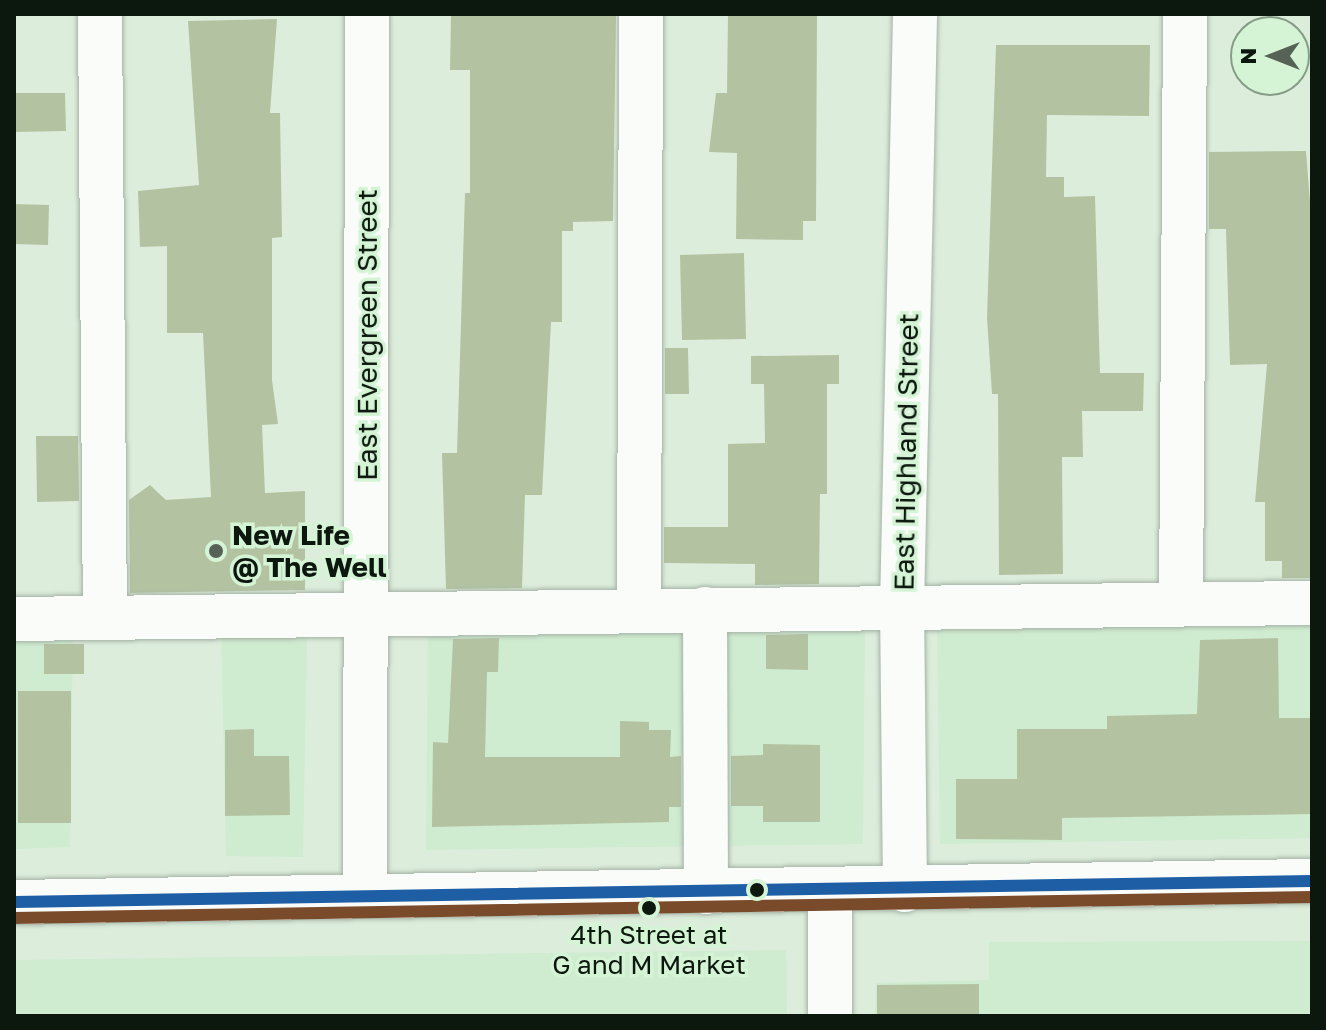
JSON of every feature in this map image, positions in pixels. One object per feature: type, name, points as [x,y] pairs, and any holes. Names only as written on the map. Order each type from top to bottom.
[{"type":"street","points":[[100,14],[105,618]]},
{"type":"street","name":"East Evergreen Street","points":[[365,896],[367,14]]},
{"type":"street","points":[[639,610],[641,14]]},
{"type":"street","name":"East Highland Street","points":[[905,890],[902,607],[915,14]]},
{"type":"street","points":[[1181,604],[1185,14]]},
{"type":"street","points":[[14,619],[1312,603]]},
{"type":"street","points":[[705,609],[706,892]]},
{"type":"street","points":[[14,902],[905,890],[1312,881]]},
{"type":"street","points":[[830,891],[830,1016]]},
{"type":"shaded area","points":[[221,621],[307,630],[303,857],[226,856]]},
{"type":"shaded area","points":[[1312,621],[1312,838],[940,844],[937,622]]},
{"type":"shaded area","points":[[14,625],[73,625],[70,847],[14,849]]},
{"type":"shaded area","points":[[865,627],[863,844],[426,850],[428,633]]},
{"type":"shaded area","points":[[1312,941],[1312,1016],[875,1016],[876,983],[989,980],[989,942]]},
{"type":"shaded area","points":[[786,950],[787,1016],[14,1016],[14,960]]},
{"type":"building","points":[[616,14],[613,221],[573,222],[573,231],[562,231],[562,322],[551,322],[542,495],[525,495],[522,588],[446,589],[442,453],[457,453],[465,193],[470,193],[470,70],[450,70],[451,15]]},
{"type":"building","points":[[728,14],[817,14],[816,221],[803,221],[803,240],[736,239],[737,153],[709,152],[716,93],[727,93]]},
{"type":"building","points":[[277,19],[270,113],[280,113],[282,237],[272,238],[272,380],[278,424],[262,425],[265,493],[305,491],[305,590],[130,593],[129,500],[150,485],[166,500],[211,497],[203,333],[167,333],[167,246],[140,247],[138,191],[199,185],[188,21]]},
{"type":"building","points":[[996,45],[1150,45],[1149,116],[1047,115],[1046,177],[1064,177],[1064,197],[1095,196],[1100,373],[1144,373],[1143,411],[1082,411],[1083,457],[1062,457],[1063,574],[999,575],[998,394],[992,394],[987,318]]},
{"type":"building","points":[[14,93],[65,93],[66,131],[14,132]]},
{"type":"building","points":[[1306,151],[1312,228],[1312,578],[1282,578],[1282,561],[1265,561],[1265,502],[1255,502],[1267,364],[1230,365],[1226,229],[1209,229],[1209,152]]},
{"type":"building","points":[[14,204],[49,205],[48,245],[14,244]]},
{"type":"building","points":[[744,253],[746,339],[682,340],[680,255]]},
{"type":"building","points":[[665,348],[688,348],[689,394],[665,394]]},
{"type":"building","points":[[839,355],[839,384],[827,384],[827,494],[820,494],[819,584],[755,585],[755,564],[664,563],[664,527],[728,527],[728,444],[765,443],[764,384],[751,384],[751,356]]},
{"type":"building","points":[[36,436],[78,436],[79,501],[37,502]]},
{"type":"building","points":[[808,634],[808,670],[766,669],[766,635]]},
{"type":"building","points":[[499,638],[498,672],[487,672],[485,757],[620,757],[620,721],[649,722],[649,730],[671,730],[670,757],[681,756],[681,807],[669,807],[669,822],[432,827],[433,742],[448,743],[453,639]]},
{"type":"building","points":[[1278,638],[1279,718],[1312,718],[1312,814],[1062,818],[1062,840],[956,839],[956,779],[1017,779],[1017,729],[1107,729],[1107,716],[1197,714],[1200,640]]},
{"type":"building","points":[[44,644],[84,644],[84,674],[44,674]]},
{"type":"building","points":[[18,691],[71,691],[71,823],[18,823]]},
{"type":"building","points":[[254,729],[254,756],[289,756],[290,815],[225,816],[225,730]]},
{"type":"building","points":[[763,744],[820,745],[820,822],[763,822],[763,806],[731,806],[731,756],[763,755]]},
{"type":"building","points":[[979,984],[979,1016],[877,1016],[877,985]]},
{"type":"transit line","points":[[14,902],[1312,881]]},
{"type":"transit line","points":[[14,918],[1312,897]]},
{"type":"place","name":"New Life @ The Well","points":[[216,551]]},
{"type":"place","name":"4th Street at G and M Market","points":[[649,908]]}]
